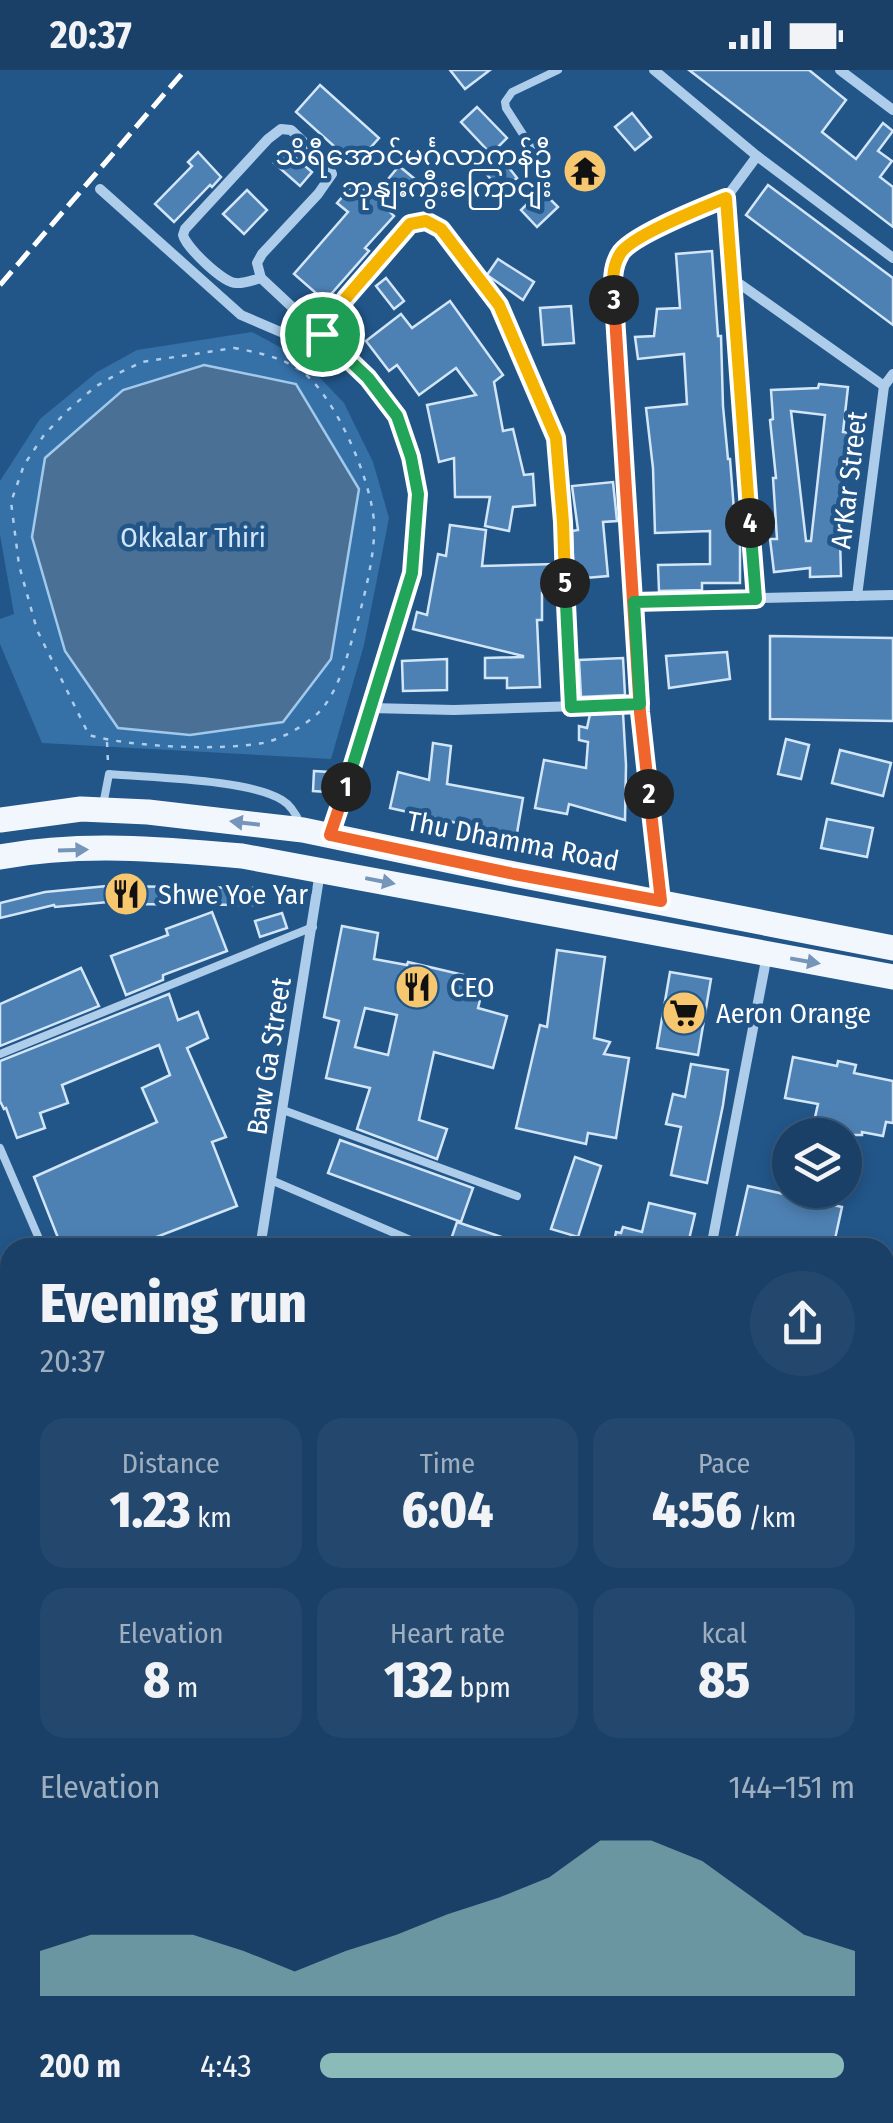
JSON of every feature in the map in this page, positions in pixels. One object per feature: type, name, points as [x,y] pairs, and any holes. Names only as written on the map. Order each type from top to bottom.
[{"type":"main road","name":"Thu Dhamma Road","points":[[0,820],[81,809],[147,821],[303,830],[893,948]]},
{"type":"main road","points":[[0,857],[30,851],[146,847],[242,856],[893,977]]},
{"type":"street","points":[[654,70],[757,156],[893,258]]},
{"type":"street","points":[[840,70],[893,110]]},
{"type":"street","points":[[261,278],[238,284],[227,280],[186,244],[182,234],[268,139],[278,130],[291,130],[329,166],[332,174],[262,254],[257,263],[261,278],[368,378],[397,416],[418,494],[412,573],[330,835]]},
{"type":"street","points":[[656,900],[612,274],[621,250],[668,222],[726,198],[757,156]]},
{"type":"street","points":[[100,190],[241,314],[283,334],[322,334]]},
{"type":"street","points":[[726,198],[756,599]]},
{"type":"street","points":[[322,334],[346,298],[398,237],[410,224],[426,221],[441,229],[499,305],[556,438],[571,707]]},
{"type":"street","points":[[730,277],[884,386]]},
{"type":"street","name":"ArKar Street","points":[[857,596],[884,386],[893,374]]},
{"type":"street","points":[[634,602],[893,595]]},
{"type":"street","points":[[370,708],[454,710],[640,704]]},
{"type":"street","name":"Baw Ga Street","points":[[262,1238],[320,870]]},
{"type":"street","points":[[713,1238],[767,954]]},
{"type":"lane","points":[[533,150],[505,102],[512,92],[558,70]]},
{"type":"lane","points":[[102,810],[108,774],[245,786],[284,800],[303,830]]},
{"type":"lane","points":[[0,1054],[312,926]]},
{"type":"lane","points":[[283,1110],[516,1196]]},
{"type":"lane","points":[[0,1148],[39,1238]]},
{"type":"lane","points":[[271,1180],[407,1238]]},
{"type":"path","points":[[234,348],[280,361],[304,373],[325,398],[342,426],[370,495],[374,525],[372,560],[337,684],[319,712],[289,733],[266,742],[230,747],[107,740],[89,735],[37,630],[18,565],[11,502],[24,465],[44,435],[94,387],[142,362],[234,348]]},
{"type":"path","points":[[107,740],[108,774]]},
{"type":"green space","name":"Okkalar Thiri","points":[[252,332],[302,359],[344,403],[373,462],[389,518],[364,645],[331,759],[42,743],[0,644],[0,619],[14,614],[0,535],[0,481],[40,419],[97,372],[137,350]]},
{"type":"shaded area","name":"Okkalar Thiri","points":[[204,365],[296,384],[359,489],[331,659],[283,722],[190,735],[118,728],[65,651],[32,537],[45,458],[123,390]]},
{"type":"building","points":[[450,70],[490,70],[465,89]]},
{"type":"building","points":[[689,70],[809,70],[846,100],[822,132],[856,159],[883,123],[893,131],[878,151],[892,161],[880,177],[893,187],[893,227]]},
{"type":"building","points":[[320,85],[379,138],[355,165],[296,112]]},
{"type":"building","points":[[477,107],[507,138],[491,154],[461,122]]},
{"type":"building","points":[[632,113],[651,137],[635,150],[615,127]]},
{"type":"building","points":[[287,150],[312,172],[300,186],[274,163]]},
{"type":"building","points":[[198,152],[221,177],[174,222],[155,204],[192,166],[188,162]]},
{"type":"building","points":[[502,159],[517,178],[500,191],[485,172]]},
{"type":"building","points":[[399,166],[416,180],[389,211],[394,216],[365,248],[369,251],[325,301],[294,274],[348,212],[337,203],[355,182],[373,197]]},
{"type":"building","points":[[768,185],[893,278],[893,325],[746,215]]},
{"type":"building","points":[[247,190],[267,210],[244,234],[223,214]]},
{"type":"building","points":[[541,190],[558,207],[537,227],[521,210]]},
{"type":"building","points":[[712,251],[728,459],[736,536],[740,536],[740,583],[702,583],[702,590],[659,591],[658,565],[710,564],[710,531],[655,533],[646,408],[687,404],[684,354],[638,359],[635,337],[654,336],[657,309],[680,308],[676,254]]},
{"type":"building","points":[[498,259],[534,282],[523,300],[487,275]]},
{"type":"building","points":[[386,278],[404,301],[394,309],[376,286]]},
{"type":"building","points":[[450,301],[503,375],[494,382],[503,431],[513,429],[524,475],[533,474],[535,505],[513,507],[509,531],[485,526],[490,497],[455,497],[454,458],[439,462],[427,405],[476,395],[456,368],[419,395],[397,365],[389,371],[366,341],[401,314],[412,328]]},
{"type":"building","points":[[571,306],[574,343],[543,345],[540,308]]},
{"type":"building","points":[[819,384],[848,387],[843,432],[850,433],[840,538],[841,576],[810,577],[810,568],[774,572],[770,539],[777,539],[776,478],[771,390],[818,388]],"holes":[[[791,411],[825,415],[811,541],[806,541]]]},
{"type":"building","points":[[613,482],[617,521],[603,522],[608,576],[574,579],[572,531],[578,530],[572,486]]},
{"type":"building","points":[[450,525],[486,530],[482,566],[556,564],[553,593],[542,593],[542,620],[537,620],[540,687],[507,688],[507,678],[485,678],[485,658],[523,656],[413,629],[417,612],[427,615],[438,554],[446,556]]},
{"type":"building","points":[[770,636],[893,638],[893,721],[770,719]]},
{"type":"building","points":[[727,652],[730,679],[669,688],[666,656]]},
{"type":"building","points":[[623,658],[625,695],[581,697],[579,660]]},
{"type":"building","points":[[447,659],[447,690],[403,691],[402,661]]},
{"type":"building","points":[[623,713],[625,820],[569,804],[567,814],[535,808],[544,760],[586,768],[588,742],[579,740],[579,726],[587,728],[590,714]]},
{"type":"building","points":[[786,739],[809,745],[801,779],[778,774]]},
{"type":"building","points":[[433,743],[451,746],[447,784],[523,798],[516,839],[456,829],[457,823],[390,808],[398,772],[429,780]]},
{"type":"building","points":[[840,750],[891,763],[883,796],[832,783]]},
{"type":"building","points":[[314,771],[329,772],[327,792],[313,791]]},
{"type":"building","points":[[827,819],[873,828],[867,857],[821,848]]},
{"type":"building","points":[[107,886],[256,888],[256,905],[119,901],[54,905],[0,918],[0,903],[45,892]]},
{"type":"building","points":[[212,912],[227,951],[163,975],[163,980],[126,995],[111,956],[168,935],[166,929]]},
{"type":"building","points":[[282,913],[287,928],[260,937],[255,921]]},
{"type":"building","points":[[342,926],[378,933],[374,959],[407,965],[408,962],[485,980],[478,1008],[507,1016],[493,1068],[434,1052],[419,1120],[447,1129],[437,1159],[357,1129],[370,1088],[326,1078],[339,1021],[324,1017]],"holes":[[[365,1008],[397,1015],[388,1055],[355,1047]]]},
{"type":"building","points":[[557,950],[605,957],[594,1038],[610,1042],[604,1054],[629,1058],[616,1138],[588,1133],[586,1144],[516,1128],[540,1025],[547,1027]]},
{"type":"building","points":[[81,968],[99,1006],[0,1046],[0,1004]]},
{"type":"building","name":"Aeron Orange","points":[[670,972],[711,979],[698,1055],[657,1048]]},
{"type":"building","points":[[169,994],[178,1020],[198,1012],[208,1038],[187,1048],[226,1137],[212,1142],[237,1206],[154,1238],[58,1238],[34,1177],[157,1122],[142,1088],[170,1075],[159,1045],[62,1085],[68,1103],[40,1113],[45,1128],[17,1138],[0,1101],[0,1061]]},
{"type":"building","points":[[793,1057],[837,1066],[838,1061],[856,1065],[854,1073],[893,1081],[893,1123],[886,1122],[883,1136],[862,1132],[862,1118],[815,1118],[818,1104],[785,1098]]},
{"type":"building","points":[[691,1064],[728,1070],[707,1183],[671,1175],[681,1127],[666,1124],[673,1094],[685,1097]]},
{"type":"building","points":[[340,1140],[473,1188],[461,1222],[328,1173]]},
{"type":"building","points":[[575,1157],[601,1166],[578,1237],[551,1229]]},
{"type":"building","points":[[748,1186],[772,1191],[772,1208],[842,1208],[835,1238],[736,1238]]},
{"type":"building","points":[[649,1203],[695,1214],[689,1238],[615,1238],[623,1227],[642,1232]]},
{"type":"building","points":[[457,1222],[504,1238],[451,1238]]},
{"type":"railway","points":[[0,285],[185,70]]},
{"type":"place","name":"သိရီအောင်မင်္ဂလာကန်ဦ ဘုနျးကွီးကြောငျး","points":[[585,171]]},
{"type":"place","name":"Shwe Yoe Yar","points":[[126,894]]},
{"type":"place","name":"CEO","points":[[417,987]]},
{"type":"place","name":"Aeron Orange","points":[[684,1013]]},
{"type":"route","points":[[322,334],[346,298],[410,224],[426,221],[441,229],[499,305],[556,438],[571,707],[640,704],[634,602],[756,599],[726,198],[668,222],[621,250],[612,274],[624,444],[634,602],[640,712],[661,901],[330,835],[412,573],[418,494],[397,416],[368,378],[322,334]]}]
